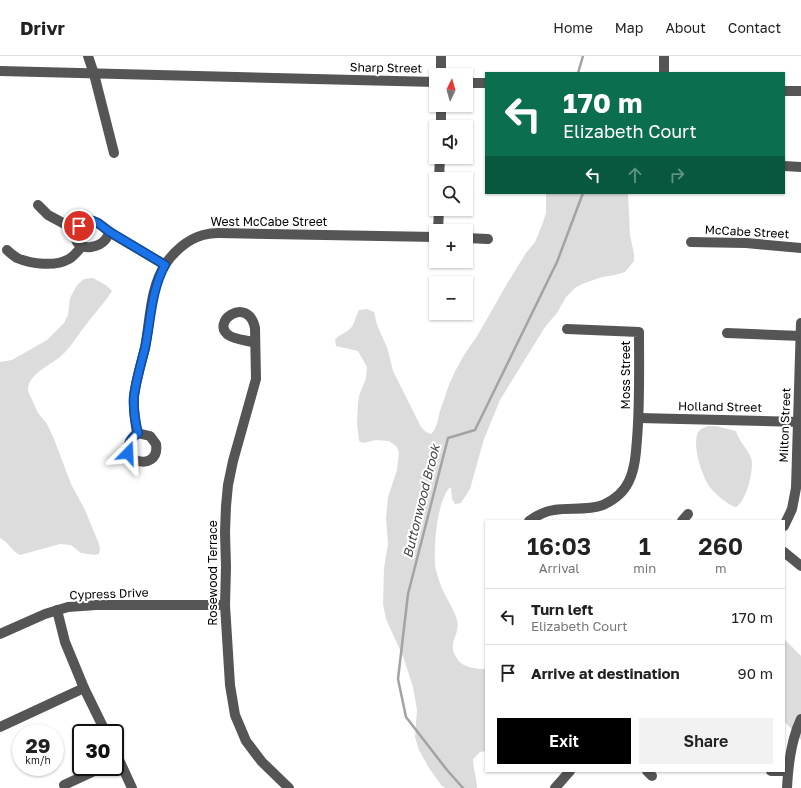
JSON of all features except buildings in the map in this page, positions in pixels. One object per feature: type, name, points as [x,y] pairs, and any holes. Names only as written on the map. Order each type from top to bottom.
[{"type":"street","points":[[88,56],[114,153]]},
{"type":"street","points":[[441,56],[442,68]]},
{"type":"street","points":[[664,56],[664,72]]},
{"type":"street","name":"Sharp Street","points":[[0,71],[429,82]]},
{"type":"street","points":[[473,83],[485,83]]},
{"type":"street","points":[[785,91],[801,91]]},
{"type":"street","points":[[785,166],[801,167]]},
{"type":"street","points":[[38,205],[48,215],[76,230]]},
{"type":"street","points":[[110,232],[105,240],[99,244],[89,247],[82,246],[76,240],[76,230],[80,224],[90,220],[98,223],[110,232],[165,265]]},
{"type":"street","name":"West McCabe Street","points":[[138,433],[134,412],[134,397],[158,278],[165,265],[177,251],[192,240],[203,235],[218,232],[429,237]]},
{"type":"street","points":[[473,238],[488,239]]},
{"type":"street","name":"McCabe Street","points":[[691,242],[746,243],[801,248]]},
{"type":"street","points":[[7,250],[16,258],[27,261],[52,263],[62,262],[68,259],[82,246]]},
{"type":"street","name":"Milton Street","points":[[785,524],[791,515],[795,498],[799,422],[801,323]]},
{"type":"street","name":"Moss Street","points":[[531,520],[554,510],[597,506],[611,501],[619,494],[629,481],[633,468],[639,418],[639,332],[567,329]]},
{"type":"street","points":[[727,333],[801,336]]},
{"type":"street","name":"Rosewood Terrace","points":[[255,343],[256,379],[239,436],[228,485],[225,532],[225,605],[231,698],[237,722],[246,741],[266,767],[289,788]]},
{"type":"street","name":"Holland Street","points":[[639,418],[799,422]]},
{"type":"street","points":[[785,553],[801,566]]},
{"type":"street","name":"Cypress Drive","points":[[0,634],[57,610],[68,607],[96,605],[225,605]]},
{"type":"street","points":[[57,610],[65,642],[84,688],[102,724]]},
{"type":"street","points":[[0,727],[84,688]]},
{"type":"street","points":[[787,788],[788,771],[796,732],[801,720]]},
{"type":"street","points":[[124,772],[132,788]]},
{"type":"street","points":[[555,788],[569,772]]},
{"type":"street","points":[[64,785],[84,776]]},
{"type":"shaded area","points":[[546,194],[628,194],[630,235],[634,261],[625,272],[602,277],[582,284],[575,288],[566,297],[557,313],[545,327],[500,400],[484,439],[470,489],[461,503],[455,504],[452,499],[451,488],[449,488],[445,495],[437,524],[435,565],[442,588],[457,620],[458,626],[453,644],[454,654],[464,665],[485,669],[485,751],[480,752],[473,759],[477,788],[445,788],[441,785],[429,768],[419,750],[415,737],[417,710],[413,687],[404,659],[386,619],[383,604],[384,568],[388,544],[386,518],[388,497],[397,470],[399,453],[397,447],[389,441],[376,440],[363,443],[359,441],[357,423],[358,403],[366,378],[367,367],[358,351],[336,346],[335,340],[338,336],[351,328],[359,310],[367,309],[374,312],[377,325],[387,347],[393,371],[421,427],[426,432],[431,434],[436,426],[453,376],[508,282],[526,253],[535,242],[546,213]]},
{"type":"shaded area","points":[[93,278],[112,291],[65,353],[35,375],[31,380],[28,391],[38,413],[47,424],[71,484],[85,510],[99,544],[99,554],[95,555],[81,553],[71,545],[60,544],[20,555],[0,538],[0,362],[12,360],[47,340],[64,323],[68,315],[70,298],[77,285],[84,279]]},
{"type":"shaded area","points":[[708,426],[716,426],[736,431],[739,439],[751,458],[752,469],[749,484],[743,499],[736,507],[726,502],[711,489],[701,468],[697,454],[696,440],[699,432]]},
{"type":"shaded area","points":[[785,640],[801,656],[801,740],[785,722]]},
{"type":"waterway","name":"Buttonwood Brook","points":[[578,72],[583,56]]},
{"type":"waterway","name":"Buttonwood Brook","points":[[463,788],[447,770],[406,717],[398,679],[408,594],[448,438],[475,430],[557,262],[583,194]]},
{"type":"route","points":[[79,226],[83,222],[93,220],[165,265],[158,278],[145,349],[137,378],[134,397],[134,412],[138,433],[130,440],[128,453]]}]
